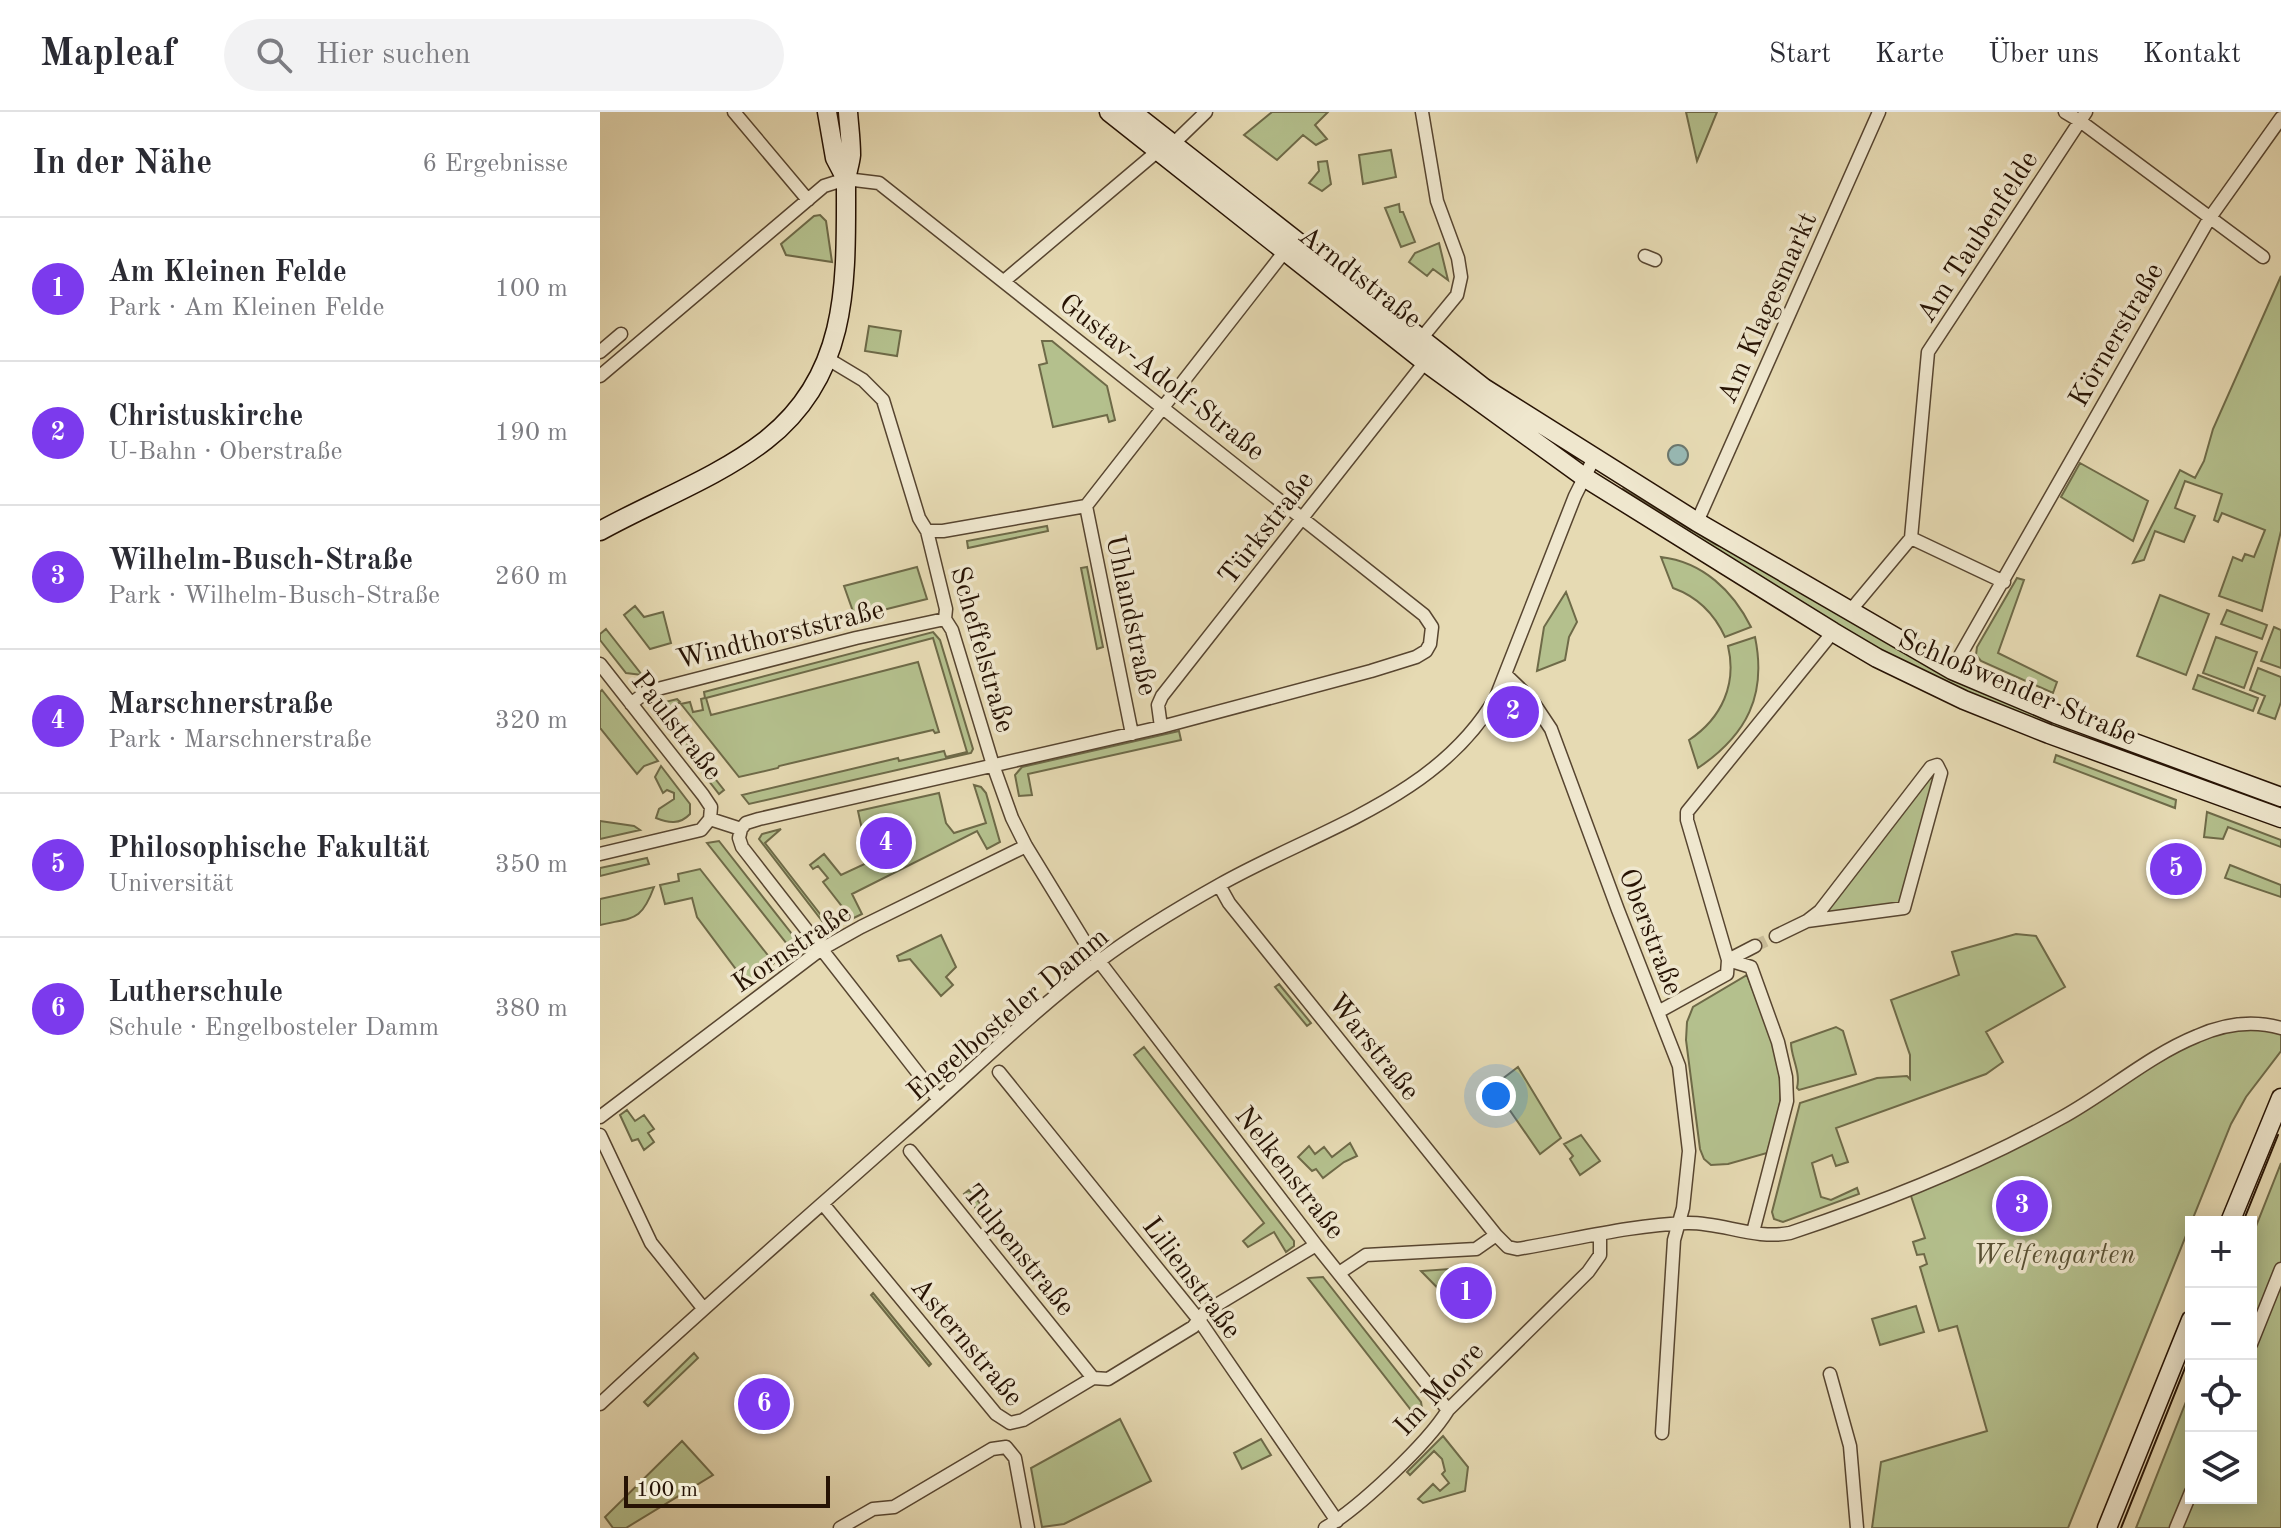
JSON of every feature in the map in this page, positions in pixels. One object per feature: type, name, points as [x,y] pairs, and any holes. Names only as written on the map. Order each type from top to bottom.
[{"type":"main road","points":[[827,112],[835,158],[846,179]]},
{"type":"main road","points":[[600,531],[728,464],[765,441],[804,401],[828,359],[840,319],[845,279],[846,179],[851,155],[848,112]]},
{"type":"main road","name":"Arndtstraße","points":[[1109,112],[1166,147],[1484,388],[1594,458]]},
{"type":"main road","name":"Arndtstraße","points":[[1132,112],[1166,147],[1285,251],[1425,362],[1584,477]]},
{"type":"main road","name":"Schloßwender Straße","points":[[1594,458],[1697,522],[1962,675],[2056,714],[2281,797]]},
{"type":"main road","name":"Schloßwender Straße","points":[[1584,477],[1877,658],[1964,700],[2049,734],[2281,818]]},
{"type":"main road","points":[[2232,1216],[2281,1098]]},
{"type":"main road","points":[[2107,1528],[2185,1335]]},
{"type":"street","points":[[734,112],[808,200]]},
{"type":"street","points":[[1004,281],[1206,112]]},
{"type":"street","points":[[1420,340],[1457,295],[1461,277],[1458,258],[1437,201],[1422,112]]},
{"type":"street","name":"Am Klagesmarkt","points":[[1697,522],[1879,112]]},
{"type":"street","points":[[2065,112],[2083,116],[2209,219],[2263,257]]},
{"type":"street","name":"Am Taubenfelde","points":[[1911,538],[1928,352],[2083,116]]},
{"type":"street","name":"Körnerstraße","points":[[1960,656],[2209,219],[2281,118]]},
{"type":"street","points":[[600,376],[824,186],[846,179]]},
{"type":"street","name":"Gustav-Adolf-Straße","points":[[846,179],[879,183],[1304,518],[1424,615],[1432,627],[1426,651],[1416,657],[1161,727]]},
{"type":"street","points":[[927,531],[943,531],[1086,506],[1285,251]]},
{"type":"street","points":[[600,352],[621,334]]},
{"type":"street","name":"Scheffelstraße","points":[[828,359],[863,380],[883,400],[919,518],[927,531],[946,609],[945,619],[952,630],[1012,818],[1098,962]]},
{"type":"street","name":"Türkstraße","points":[[1161,727],[1158,705],[1162,696],[1425,362]]},
{"type":"street","name":"Engelbosteler Damm","points":[[600,1404],[703,1308],[1034,1014],[1098,962],[1219,885],[1374,807],[1453,754],[1484,718],[1506,675],[1594,458]]},
{"type":"street","name":"Uhlandstraße","points":[[1086,506],[1132,734]]},
{"type":"street","points":[[1850,611],[1911,538],[2004,582]]},
{"type":"street","name":"Windthorststraße","points":[[631,704],[646,692],[856,638],[945,619]]},
{"type":"street","points":[[1658,1012],[1727,974],[1728,960],[1687,812],[1833,632]]},
{"type":"street","name":"Paulstraße","points":[[600,664],[711,807],[710,819]]},
{"type":"street","name":"Oberstraße","points":[[1506,675],[1531,699],[1551,729],[1679,1066],[1689,1151],[1683,1208],[1674,1240],[1662,1433]]},
{"type":"street","points":[[939,1100],[742,847],[739,838],[741,829],[746,823],[759,819],[1161,727]]},
{"type":"street","points":[[1776,936],[1820,911],[1931,767],[1937,765],[1941,773],[1904,908],[1807,921]]},
{"type":"street","points":[[600,854],[701,830],[710,819],[741,829]]},
{"type":"street","name":"Kornstraße","points":[[600,1117],[820,950],[1026,846]]},
{"type":"street","name":"Warstraße","points":[[1219,885],[1231,905],[1496,1235]]},
{"type":"street","points":[[1728,960],[1755,946]]},
{"type":"street","points":[[1728,960],[1751,967],[1778,1042],[1786,1077],[1787,1101],[1753,1232]]},
{"type":"street","name":"Nelkenstraße","points":[[1098,962],[1316,1245],[1448,1410]]},
{"type":"street","points":[[1339,1273],[1366,1255],[1476,1249],[1496,1235],[1508,1247],[1517,1249],[1690,1223],[1775,1235],[1790,1233],[1909,1190],[1983,1159],[2076,1110],[2198,1035],[2235,1025],[2261,1024],[2281,1028]]},
{"type":"street","name":"Lilienstraße","points":[[999,1072],[1199,1320],[1331,1525]]},
{"type":"street","points":[[600,1135],[651,1243],[703,1308]]},
{"type":"street","name":"Tulpenstraße","points":[[910,1151],[1093,1378]]},
{"type":"street","name":"Asternstraße","points":[[823,1204],[996,1414],[1010,1423],[1006,1447],[1015,1458],[1028,1528]]},
{"type":"street","name":"Im Moore","points":[[1331,1525],[1437,1428],[1448,1410],[1588,1272],[1600,1255],[1600,1235]]},
{"type":"street","points":[[1010,1423],[1023,1420],[1093,1378],[1108,1379],[1193,1327],[1205,1312],[1316,1245]]},
{"type":"street","points":[[2257,1329],[2281,1269]]},
{"type":"street","points":[[1830,1374],[1850,1446],[1857,1528]]},
{"type":"street","points":[[840,1528],[873,1509],[894,1507],[992,1449],[1006,1447]]},
{"type":"street","points":[[2176,1528],[2186,1504]]},
{"type":"green space","points":[[1272,112],[1328,112],[1315,125],[1327,139],[1316,145],[1303,135],[1277,160],[1244,135]]},
{"type":"green space","points":[[1686,112],[1717,112],[1697,161]]},
{"type":"green space","points":[[1391,150],[1396,177],[1363,184],[1359,155]]},
{"type":"green space","points":[[1327,161],[1331,184],[1322,191],[1309,183],[1319,171],[1318,162]]},
{"type":"green space","points":[[1399,204],[1415,242],[1401,247],[1385,208]]},
{"type":"green space","points":[[820,215],[826,221],[832,262],[786,255],[781,244],[814,216]]},
{"type":"green space","points":[[1439,243],[1448,280],[1433,269],[1427,276],[1409,262],[1415,253]]},
{"type":"green space","points":[[2281,276],[2281,531],[2262,611],[2219,596],[2233,557],[2242,561],[2245,554],[2254,557],[2265,530],[2222,513],[2218,522],[2214,520],[2222,494],[2185,481],[2175,508],[2195,516],[2184,542],[2155,531],[2144,560],[2133,563],[2180,470],[2195,478],[2204,461],[2213,429]]},
{"type":"green space","points":[[869,326],[901,331],[897,356],[865,351]]},
{"type":"green space","points":[[1042,341],[1052,341],[1107,386],[1115,420],[1109,422],[1107,415],[1053,427],[1039,365],[1047,363]]},
{"type":"green space","points":[[2080,463],[2148,501],[2133,541],[2061,497]]},
{"type":"green space","points":[[1623,489],[1715,544],[1754,561],[1970,686],[2069,731],[1993,705],[1867,644],[1621,492]]},
{"type":"green space","points":[[1047,526],[1048,531],[968,548],[967,541]]},
{"type":"green space","points":[[1661,557],[1690,565],[1715,580],[1726,590],[1751,627],[1725,637],[1704,607],[1673,588]]},
{"type":"green space","points":[[917,567],[927,599],[855,617],[844,586]]},
{"type":"green space","points":[[1087,567],[1103,647],[1097,649],[1081,568]]},
{"type":"green space","points":[[2017,578],[2024,580],[1998,653],[2057,682],[2053,693],[1981,661],[1976,655],[1977,647]]},
{"type":"green space","points":[[1566,592],[1577,622],[1569,637],[1565,660],[1537,671],[1544,627]]},
{"type":"green space","points":[[2160,595],[2209,614],[2186,675],[2137,656]]},
{"type":"green space","points":[[635,606],[644,617],[663,612],[671,643],[650,649],[624,615]]},
{"type":"green space","points":[[2227,610],[2267,625],[2262,639],[2221,624]]},
{"type":"green space","points":[[2274,627],[2281,630],[2281,668],[2261,661]]},
{"type":"green space","points":[[606,629],[642,675],[626,673],[600,640],[600,634]]},
{"type":"green space","points":[[933,632],[940,640],[973,749],[971,753],[749,804],[742,795],[898,758],[899,761],[944,751],[946,757],[967,752],[933,638],[706,698],[711,715],[918,662],[939,732],[933,730],[739,777],[681,704],[690,702],[693,712],[703,710],[701,699],[705,698],[704,692]]},
{"type":"green space","points":[[1755,637],[1758,677],[1749,712],[1729,742],[1698,768],[1689,740],[1710,721],[1724,699],[1730,674],[1728,646]]},
{"type":"green space","points":[[2216,637],[2257,652],[2244,688],[2203,673]]},
{"type":"green space","points":[[2258,668],[2281,677],[2281,702],[2275,719],[2258,713],[2265,696],[2250,690]]},
{"type":"green space","points":[[2198,675],[2258,698],[2253,711],[2193,689]]},
{"type":"green space","points":[[602,690],[658,761],[644,766],[637,774],[600,728]]},
{"type":"green space","points":[[677,699],[680,702],[664,714],[724,790],[719,794],[657,714],[661,703]]},
{"type":"green space","points":[[1179,731],[1181,740],[1028,774],[1032,795],[1019,796],[1015,775],[1022,767]]},
{"type":"green space","points":[[2056,755],[2176,800],[2175,808],[2054,762]]},
{"type":"green space","points":[[1937,765],[1904,908],[1807,921]]},
{"type":"green space","points":[[661,766],[690,804],[690,814],[686,818],[669,822],[656,818],[659,809],[674,799],[674,793],[667,790],[663,793],[655,777]]},
{"type":"green space","points":[[974,785],[986,793],[1000,842],[987,849],[977,831],[852,894],[862,914],[829,930],[759,839],[762,834],[781,829],[765,843],[831,928],[847,913],[823,882],[828,878],[818,866],[813,869],[810,865],[824,854],[841,875],[869,862],[858,811],[939,793],[946,823],[954,833],[986,823]]},
{"type":"green space","points":[[2207,812],[2281,840],[2281,847],[2228,827],[2223,839],[2204,837]]},
{"type":"green space","points":[[600,821],[634,826],[640,830],[600,839]]},
{"type":"green space","points":[[719,841],[799,943],[791,949],[707,843]]},
{"type":"green space","points":[[647,858],[649,864],[600,876],[600,868]]},
{"type":"green space","points":[[2230,865],[2281,885],[2281,897],[2225,878]]},
{"type":"green space","points":[[700,869],[774,963],[747,984],[697,917],[692,898],[665,904],[660,885],[679,881],[678,874]]},
{"type":"green space","points":[[654,887],[645,907],[635,916],[600,925],[600,899]]},
{"type":"green space","points":[[2016,934],[2036,936],[2065,987],[1986,1032],[2003,1062],[1986,1074],[1836,1128],[1848,1162],[1836,1166],[1832,1155],[1812,1163],[1821,1197],[1831,1200],[1857,1188],[1859,1194],[1783,1222],[1774,1219],[1772,1212],[1800,1103],[1877,1078],[1907,1076],[1910,1079],[1910,1055],[1891,1000],[1959,975],[1952,952]]},
{"type":"green space","points":[[941,935],[956,967],[946,977],[953,985],[941,996],[910,959],[899,961],[897,956]]},
{"type":"green space","points":[[1747,975],[1776,1058],[1781,1093],[1778,1116],[1767,1153],[1728,1164],[1711,1165],[1700,1149],[1686,1040],[1687,1022],[1693,1007]]},
{"type":"green space","points":[[1279,984],[1311,1023],[1307,1026],[1275,987]]},
{"type":"green space","points":[[1836,1027],[1843,1031],[1856,1074],[1799,1090],[1791,1043]]},
{"type":"green space","name":"Welfengarten","points":[[2281,1028],[2281,1051],[2246,1097],[2231,1124],[2194,1216],[2185,1216],[2185,1238],[2068,1528],[1872,1528],[1881,1462],[1987,1431],[1957,1326],[1939,1331],[1920,1267],[1927,1264],[1924,1254],[1917,1255],[1913,1242],[1925,1238],[1909,1190],[2088,1103],[2217,1029]]},
{"type":"green space","points":[[1144,1047],[1294,1241],[1294,1246],[1286,1252],[1274,1232],[1248,1247],[1243,1241],[1264,1223],[1134,1055]]},
{"type":"green space","points":[[1518,1067],[1561,1138],[1540,1154],[1493,1086]]},
{"type":"green space","points":[[627,1110],[635,1121],[644,1115],[654,1129],[648,1133],[654,1142],[644,1150],[638,1139],[632,1141],[620,1115]]},
{"type":"green space","points":[[1581,1135],[1600,1161],[1580,1175],[1570,1159],[1573,1156],[1564,1144]]},
{"type":"green space","points":[[1350,1143],[1357,1156],[1323,1178],[1298,1157],[1309,1146],[1315,1154],[1324,1147],[1332,1157]]},
{"type":"green space","points":[[2281,1163],[2281,1528],[2136,1528],[2185,1404],[2185,1504],[2257,1504],[2257,1224]]},
{"type":"green space","points":[[969,1190],[1046,1284],[1040,1288],[964,1194]]},
{"type":"green space","points":[[1478,1267],[1481,1285],[1492,1296],[1462,1313],[1421,1271]]},
{"type":"green space","points":[[1323,1277],[1421,1402],[1423,1414],[1418,1419],[1308,1278]]},
{"type":"green space","points":[[873,1293],[931,1364],[929,1366],[871,1295]]},
{"type":"green space","points":[[1916,1306],[1924,1332],[1880,1345],[1872,1319]]},
{"type":"green space","points":[[694,1353],[698,1358],[648,1406],[644,1402]]},
{"type":"green space","points":[[1120,1419],[1151,1481],[1064,1524],[1042,1527],[1031,1468]]},
{"type":"green space","points":[[1443,1436],[1468,1467],[1465,1491],[1423,1503],[1418,1499],[1433,1484],[1440,1491],[1449,1483],[1442,1474],[1445,1471],[1442,1459],[1434,1451],[1410,1475],[1407,1472]]},
{"type":"green space","points":[[1261,1439],[1271,1455],[1242,1469],[1234,1453]]},
{"type":"green space","points":[[682,1441],[713,1475],[626,1528],[613,1528],[605,1517]]},
{"type":"water","points":[[1678,445],[1685,448],[1688,455],[1685,462],[1678,465],[1671,462],[1668,455],[1671,448]]},
{"type":"tunnel","points":[[1755,946],[1776,936]]},
{"type":"tram line","points":[[2245,1216],[2278,1135]]},
{"type":"tram line","points":[[2121,1528],[2188,1360]]},
{"type":"place","name":"Christuskirche","points":[[1513,712]]},
{"type":"place","name":"Marschnerstraße","points":[[886,843]]},
{"type":"place","name":"Philosophische Fakultät","points":[[2176,869]]},
{"type":"place","name":"Wilhelm-Busch-Straße","points":[[2022,1206]]},
{"type":"place","name":"Am Kleinen Felde","points":[[1466,1293]]},
{"type":"place","name":"Lutherschule","points":[[764,1404]]}]
